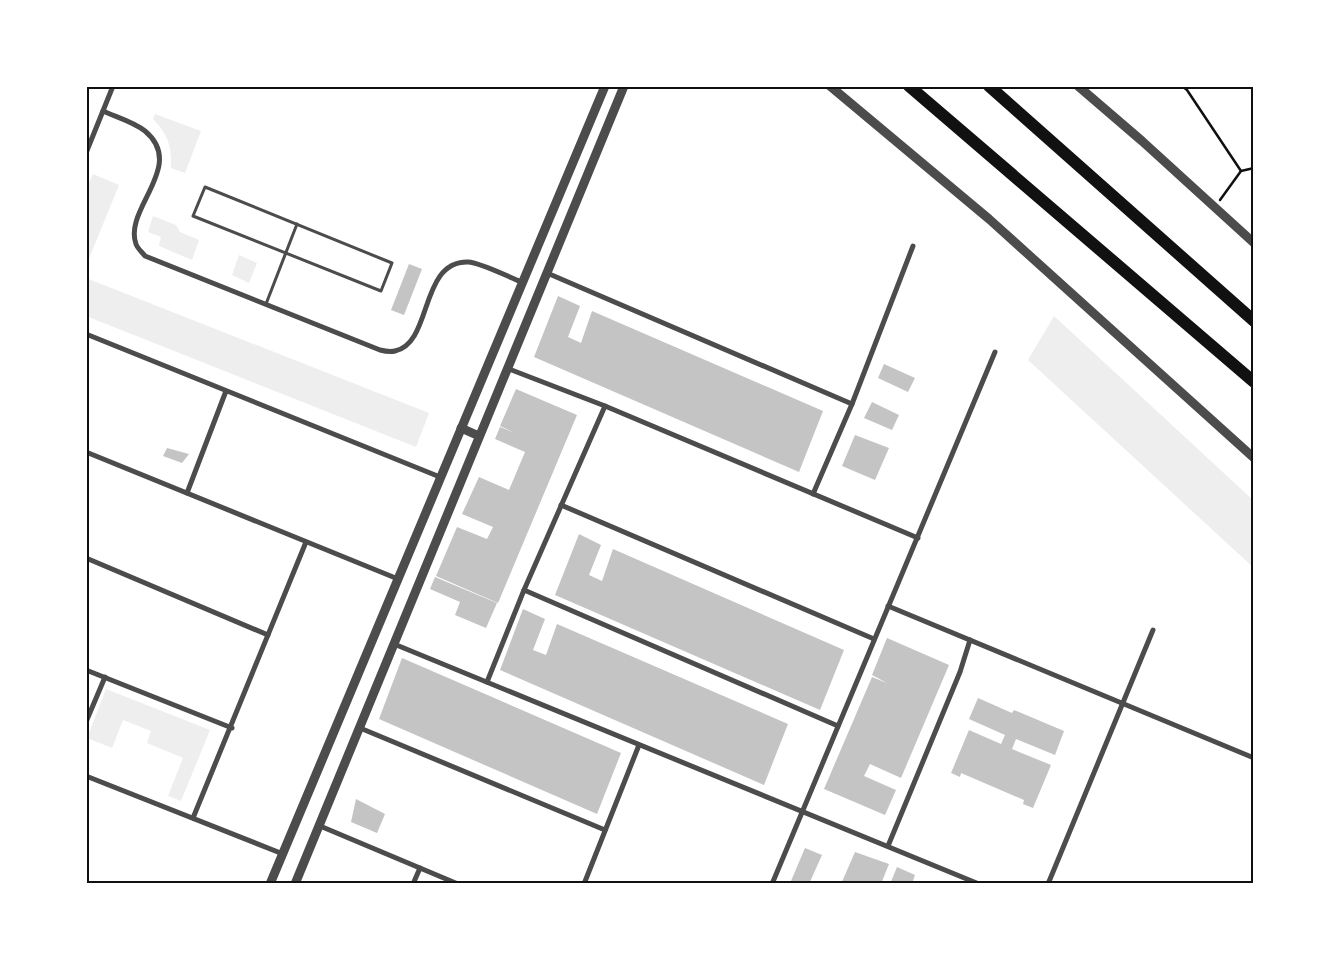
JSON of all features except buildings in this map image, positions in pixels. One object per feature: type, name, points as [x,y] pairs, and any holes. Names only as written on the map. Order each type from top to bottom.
[{"type":"highway","points":[[909,86],[1254,382]]},
{"type":"highway","points":[[989,86],[1254,321]]},
{"type":"street","points":[[86,153],[113,86]]},
{"type":"street","points":[[270,884],[605,86]]},
{"type":"street","points":[[295,884],[479,436],[509,369],[546,273],[624,86]]},
{"type":"street","points":[[830,86],[989,220],[1254,458]]},
{"type":"street","points":[[1078,86],[1254,243]]},
{"type":"street","points":[[103,112],[143,129],[154,140],[160,156],[158,170],[135,227],[136,245],[145,256],[380,350],[395,351],[412,340],[435,284],[444,270],[458,263],[470,262],[522,282]]},
{"type":"street","points":[[86,135],[93,137]]},
{"type":"street","points":[[813,494],[852,404],[913,246]]},
{"type":"street","points":[[546,273],[852,404]]},
{"type":"street","points":[[86,334],[440,477]]},
{"type":"street","points":[[772,884],[995,352]]},
{"type":"street","points":[[509,369],[605,406],[918,538]]},
{"type":"street","points":[[187,493],[226,391]]},
{"type":"street","points":[[487,682],[524,590],[605,406]]},
{"type":"street","points":[[461,428],[479,436]]},
{"type":"street","points":[[86,452],[398,579]]},
{"type":"street","points":[[561,505],[874,639]]},
{"type":"street","points":[[194,818],[306,542]]},
{"type":"street","points":[[86,558],[268,635]]},
{"type":"street","points":[[524,590],[838,726]]},
{"type":"street","points":[[888,606],[1254,758]]},
{"type":"street","points":[[1048,884],[1153,630]]},
{"type":"street","points":[[888,846],[960,672],[970,640]]},
{"type":"street","points":[[394,644],[979,884]]},
{"type":"street","points":[[86,670],[232,728]]},
{"type":"street","points":[[86,722],[105,677]]},
{"type":"street","points":[[360,728],[605,830]]},
{"type":"street","points":[[584,884],[639,744]]},
{"type":"street","points":[[86,776],[283,854]]},
{"type":"street","points":[[320,826],[458,884]]},
{"type":"street","points":[[413,884],[420,868]]},
{"type":"lane","points":[[205,187],[296,224],[392,263],[381,291],[193,216],[205,187]]},
{"type":"lane","points":[[266,304],[296,224]]},
{"type":"path","points":[[1182,86],[1187,90],[1241,171]]},
{"type":"path","points":[[1215,208],[1241,171],[1254,168]]},
{"type":"shaded area","points":[[155,114],[201,131],[185,173],[171,168],[171,154],[168,141],[153,119]]},
{"type":"shaded area","points":[[93,174],[119,185],[86,266],[86,190]]},
{"type":"shaded area","points":[[153,216],[176,225],[180,232],[199,240],[192,260],[159,246],[161,237],[148,232]]},
{"type":"shaded area","points":[[239,255],[257,263],[249,283],[232,275]]},
{"type":"shaded area","points":[[86,278],[429,413],[416,447],[86,316]]},
{"type":"shaded area","points":[[1054,316],[1254,501],[1254,568],[1028,360]]},
{"type":"shaded area","points":[[106,689],[210,730],[181,801],[168,796],[183,758],[147,743],[151,731],[123,720],[112,748],[87,738]]}]
